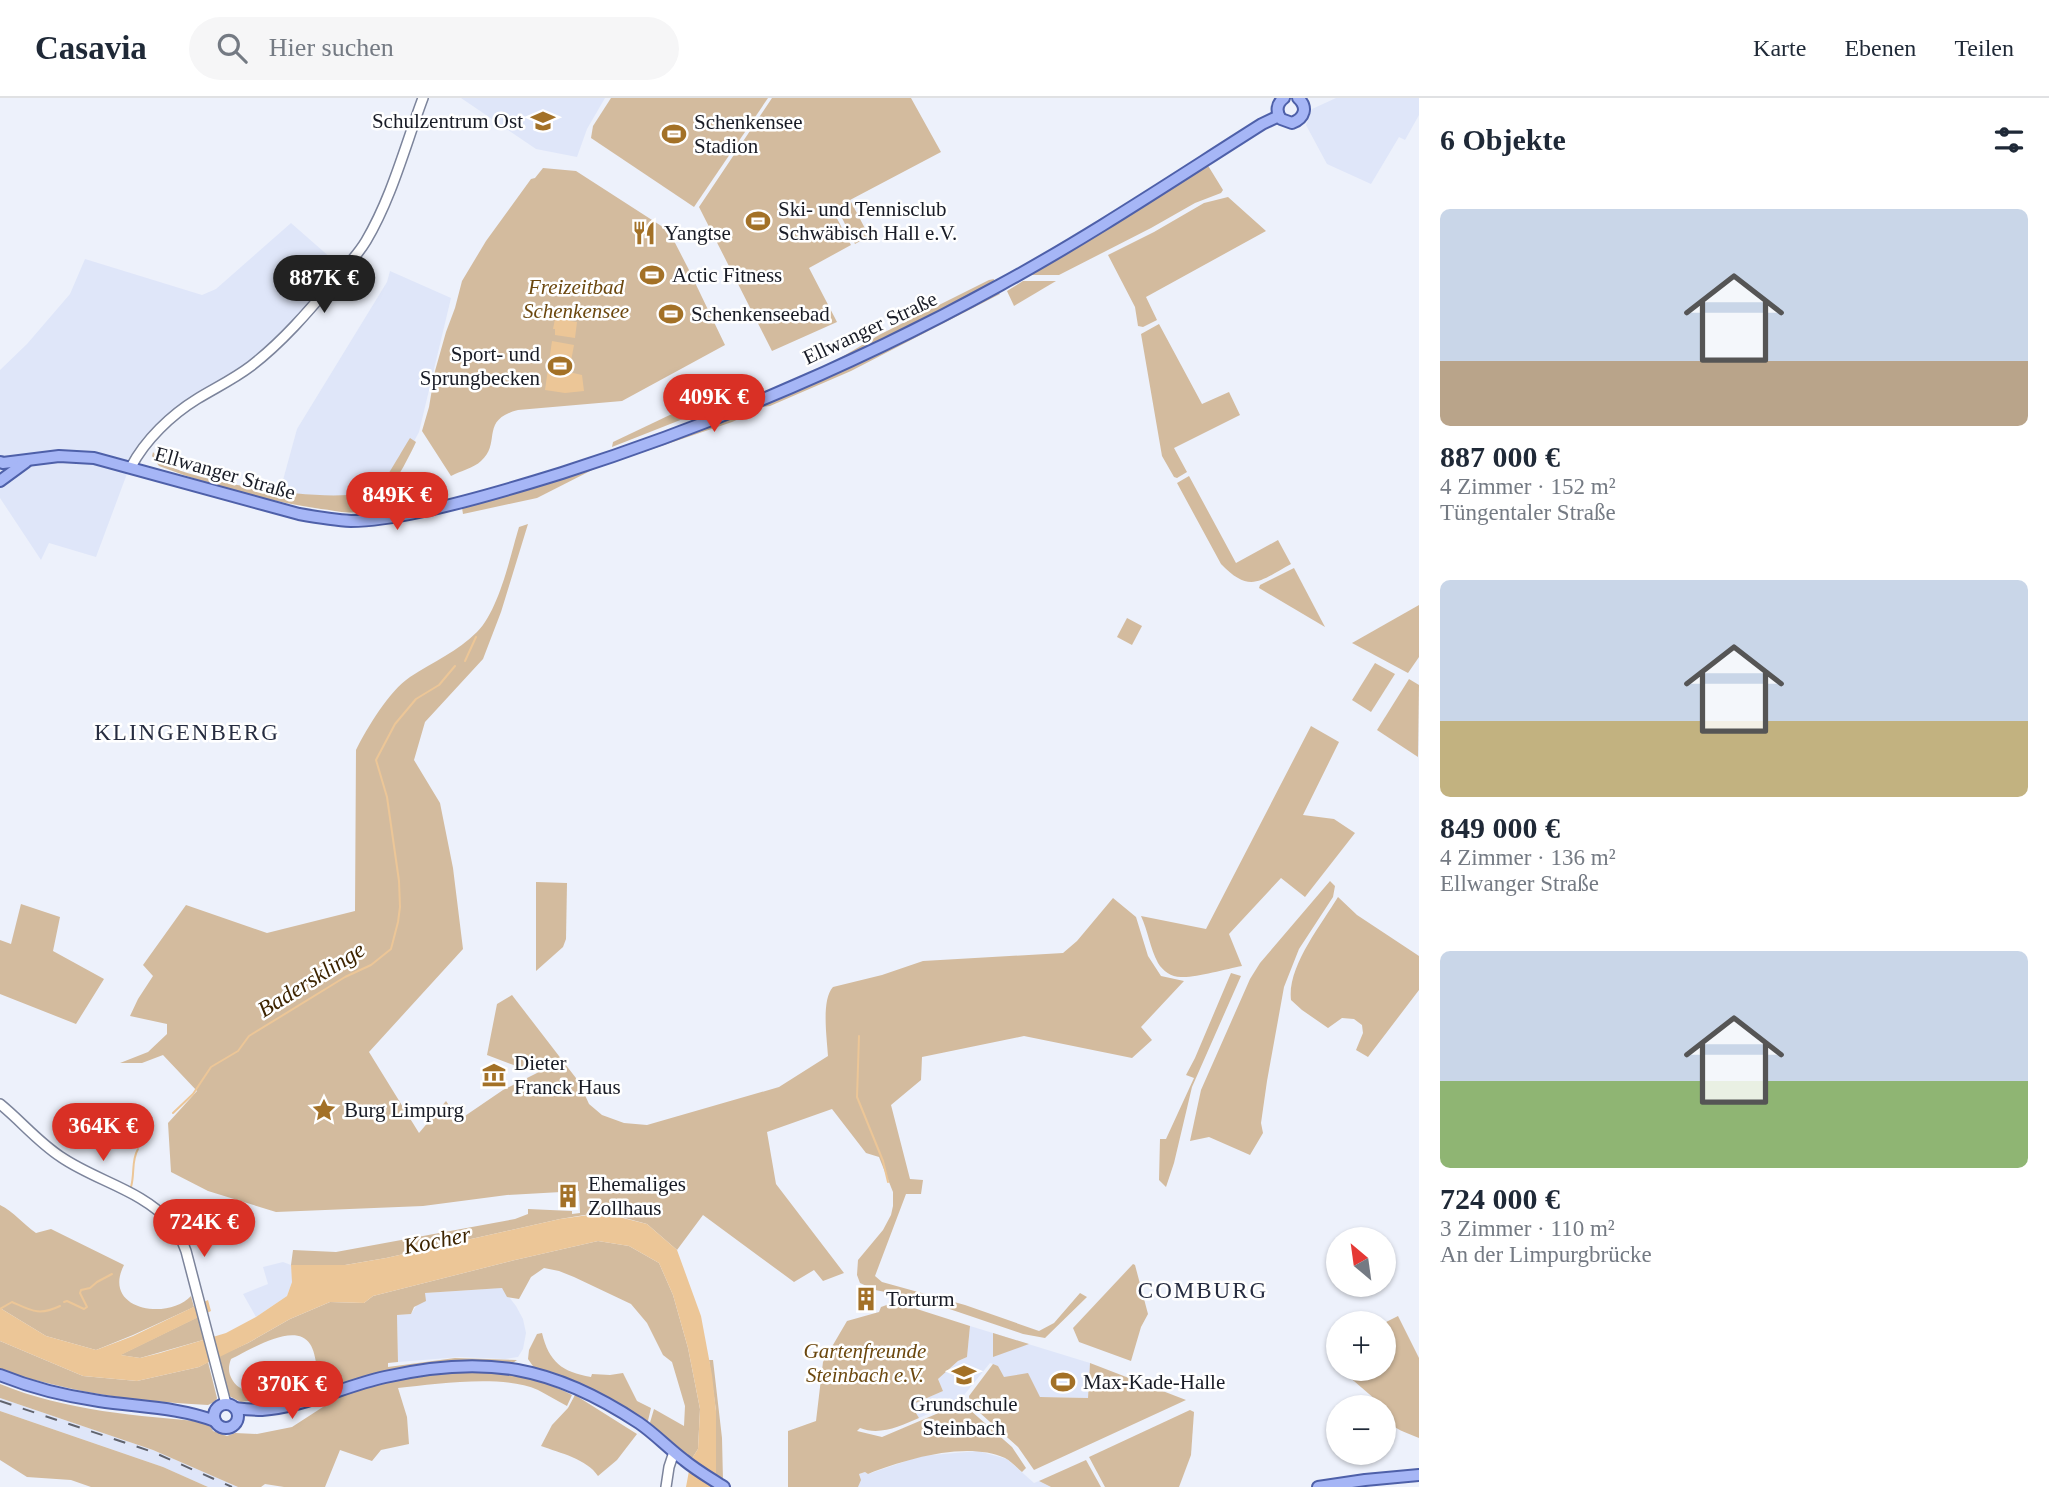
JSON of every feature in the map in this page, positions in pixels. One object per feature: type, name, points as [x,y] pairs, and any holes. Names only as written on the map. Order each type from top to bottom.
[{"type":"main road","points":[[1279,116],[1278,107],[1283,98]]},
{"type":"main road","points":[[1300,100],[1315,98]]},
{"type":"main road","name":"Ellwanger Straße","points":[[0,481],[30,460],[77,456],[131,467],[299,514],[354,521],[436,508],[538,480],[607,458],[700,423],[895,340],[1050,257],[1262,124],[1279,116],[1285,121],[1300,119],[1304,111],[1300,100]]},
{"type":"main road","points":[[1,463],[30,460]]},
{"type":"main road","points":[[194,1413],[226,1407],[260,1410],[285,1406],[386,1376],[449,1366],[505,1367],[578,1387],[638,1423],[686,1462],[724,1487]]},
{"type":"main road","points":[[0,1376],[41,1390],[99,1401],[194,1413],[227,1428],[260,1410]]},
{"type":"main road","points":[[226,1407],[238,1413],[238,1420]]},
{"type":"main road","points":[[215,1421],[215,1414],[226,1407]]},
{"type":"main road","points":[[1318,1487],[1419,1475]]},
{"type":"street","points":[[131,467],[148,440],[182,409],[234,377],[266,353],[296,324],[346,267],[365,242],[385,204],[423,98]]},
{"type":"street","points":[[0,1104],[40,1143],[64,1159],[144,1201],[162,1214],[178,1233],[186,1251],[226,1407]]},
{"type":"street","points":[[666,1487],[674,1452]]},
{"type":"shaded area","name":"Schulzentrum Ost","points":[[461,98],[605,98],[587,129],[577,157],[536,149]]},
{"type":"shaded area","points":[[1336,98],[1419,98],[1419,115],[1405,140],[1399,137],[1371,184],[1327,164],[1306,125],[1312,109]]},
{"type":"shaded area","points":[[291,223],[340,266],[306,307],[248,365],[194,394],[143,438],[96,557],[49,543],[41,560],[0,498],[0,370],[27,344],[70,294],[85,259],[202,295],[216,289]]},
{"type":"shaded area","points":[[390,271],[451,298],[419,432],[400,468],[380,495],[350,506],[280,491],[297,429],[387,282]]},
{"type":"shaded area","points":[[564,315],[569,317],[570,321],[577,322],[575,338],[555,335],[555,319],[561,319]]},
{"type":"shaded area","name":"Sport- und Sprungbecken","points":[[552,341],[574,345],[569,372],[582,375],[584,391],[565,393],[545,390]]},
{"type":"shaded area","points":[[603,1213],[647,1224],[677,1250],[701,1316],[712,1375],[716,1411],[716,1487],[686,1487],[691,1460],[698,1449],[700,1409],[688,1348],[673,1295],[659,1263],[629,1246],[598,1241],[373,1296],[364,1303],[330,1302],[290,1319],[199,1367],[137,1381],[83,1376],[0,1341],[0,1308],[46,1336],[96,1350],[133,1336],[208,1300],[211,1311],[121,1355],[140,1358],[226,1333],[256,1317],[287,1296],[292,1282],[291,1265],[345,1265],[560,1219]]},
{"type":"shaded area","points":[[283,1262],[291,1265],[292,1272],[287,1296],[256,1317],[243,1294],[268,1284],[263,1267]]},
{"type":"shaded area","points":[[502,1288],[523,1319],[526,1333],[523,1349],[518,1357],[460,1357],[398,1362],[397,1315],[411,1314],[425,1293]]},
{"type":"shaded area","points":[[970,1326],[1090,1363],[1088,1398],[1040,1397],[1003,1377],[998,1366],[990,1363],[960,1400],[919,1418],[911,1405],[943,1391],[938,1379],[958,1361],[967,1357]]},
{"type":"shaded area","points":[[0,1398],[153,1450],[238,1487],[208,1487],[163,1467],[0,1411]]},
{"type":"shaded area","points":[[978,1451],[1007,1459],[1034,1483],[1039,1481],[1051,1487],[858,1487],[859,1474],[865,1472],[868,1474],[921,1456]]},
{"type":"green space","points":[[611,98],[768,98],[694,207],[591,138],[593,126]]},
{"type":"green space","points":[[772,98],[911,98],[941,152],[850,200],[869,236],[855,244],[837,208],[832,209],[823,192],[851,245],[809,268],[837,322],[772,351],[699,207]]},
{"type":"green space","points":[[1207,164],[1223,190],[1221,193],[1195,203],[1059,275],[1026,275]]},
{"type":"green space","name":"Freizeitbad Schenkensee","points":[[543,168],[576,171],[666,229],[725,345],[622,401],[518,410],[506,414],[495,426],[490,447],[481,461],[451,476],[422,431],[446,332],[462,281],[486,241],[531,179]]},
{"type":"green space","points":[[1228,197],[1266,231],[1146,297],[1157,320],[1143,327],[1138,326],[1135,307],[1108,255],[1204,203]]},
{"type":"green space","points":[[994,279],[993,284],[919,323],[835,361],[881,334]]},
{"type":"green space","points":[[1023,281],[1056,281],[1014,306],[1007,291]]},
{"type":"green space","points":[[998,292],[1000,294],[851,371],[770,406],[753,408]]},
{"type":"green space","points":[[1159,324],[1202,404],[1229,392],[1240,415],[1174,448],[1187,472],[1177,478],[1162,456],[1141,334]]},
{"type":"green space","points":[[735,384],[739,392],[736,398],[612,447],[613,442]]},
{"type":"green space","points":[[745,411],[741,418],[732,422],[614,462],[616,459]]},
{"type":"green space","points":[[410,438],[416,442],[386,492],[369,506],[350,513],[280,502],[219,486],[159,466],[152,456],[153,452],[171,467],[216,480],[310,495],[339,495],[363,493],[378,487]]},
{"type":"green space","points":[[600,466],[537,498],[463,514],[462,508]]},
{"type":"green space","points":[[1189,476],[1236,563],[1278,540],[1291,564],[1255,582],[1240,579],[1231,573],[1221,564],[1177,483]]},
{"type":"green space","points":[[528,524],[501,612],[483,659],[425,722],[414,760],[440,803],[453,868],[463,949],[369,1052],[419,1133],[446,1101],[459,1120],[503,1090],[539,1072],[487,1055],[497,1004],[512,995],[579,1082],[589,1104],[602,1115],[624,1123],[647,1125],[779,1087],[828,1056],[826,1010],[833,987],[923,961],[1063,953],[1077,941],[1113,898],[1136,917],[1148,956],[1161,976],[1184,981],[1141,1027],[1152,1040],[1132,1058],[1024,1036],[922,1057],[921,1080],[891,1105],[910,1179],[923,1180],[921,1194],[906,1194],[875,1276],[882,1282],[965,1305],[1039,1331],[1054,1323],[1080,1293],[1087,1297],[1045,1338],[1023,1334],[917,1298],[875,1290],[860,1283],[857,1275],[858,1260],[883,1230],[891,1215],[893,1192],[879,1157],[866,1153],[832,1109],[767,1132],[776,1184],[844,1273],[823,1281],[814,1270],[794,1282],[703,1215],[677,1250],[647,1224],[603,1212],[345,1265],[291,1265],[293,1250],[336,1252],[515,1219],[528,1214],[528,1209],[580,1213],[579,1191],[507,1195],[423,1206],[276,1212],[208,1191],[171,1172],[168,1123],[197,1091],[163,1055],[142,1063],[120,1063],[148,1052],[167,1034],[167,1024],[130,1016],[153,976],[143,965],[186,905],[267,933],[355,911],[356,750],[379,710],[402,683],[462,645],[485,622],[503,583],[519,527]]},
{"type":"green space","points":[[1294,568],[1325,627],[1259,588],[1260,585]]},
{"type":"green space","points":[[1419,605],[1419,657],[1408,673],[1352,643]]},
{"type":"green space","points":[[1127,618],[1142,626],[1132,645],[1117,637]]},
{"type":"green space","points":[[1375,663],[1395,674],[1371,712],[1352,700]]},
{"type":"green space","points":[[1409,679],[1419,685],[1418,757],[1377,730]]},
{"type":"green space","points":[[1311,726],[1339,742],[1303,815],[1334,819],[1355,833],[1305,897],[1281,878],[1229,934],[1242,966],[1187,977],[1168,973],[1155,957],[1141,916],[1206,929]]},
{"type":"green space","points":[[1330,881],[1335,886],[1333,897],[1299,949],[1284,987],[1267,1081],[1261,1123],[1263,1133],[1250,1155],[1209,1137],[1190,1141],[1201,1090],[1250,979],[1260,963]]},
{"type":"green space","points":[[536,882],[567,883],[566,939],[563,947],[536,971]]},
{"type":"green space","points":[[1338,897],[1357,915],[1419,956],[1419,990],[1368,1057],[1356,1050],[1363,1033],[1362,1025],[1354,1019],[1342,1018],[1328,1028],[1291,1000],[1291,987],[1300,960]]},
{"type":"green space","points":[[21,904],[60,917],[53,951],[104,979],[76,1024],[0,994],[0,940],[11,944]]},
{"type":"green space","points":[[1231,973],[1241,976],[1192,1087],[1166,1187],[1159,1180],[1160,1139],[1166,1139],[1194,1078],[1186,1075]]},
{"type":"green space","points":[[0,1205],[36,1233],[51,1229],[124,1265],[119,1280],[122,1292],[129,1301],[140,1307],[168,1308],[181,1304],[191,1296],[194,1307],[96,1350],[46,1336],[0,1308]]},
{"type":"green space","points":[[598,1241],[629,1246],[659,1263],[673,1295],[688,1348],[700,1409],[698,1449],[691,1460],[649,1426],[654,1409],[684,1426],[685,1406],[672,1362],[663,1355],[647,1323],[631,1304],[574,1277],[544,1268],[531,1277],[519,1299],[507,1297],[502,1288],[425,1293],[426,1301],[414,1307],[411,1314],[397,1315],[398,1362],[388,1363],[388,1367],[455,1358],[517,1360],[510,1365],[469,1361],[420,1365],[319,1392],[316,1360],[310,1344],[294,1335],[283,1336],[231,1359],[231,1378],[239,1387],[259,1393],[314,1388],[313,1391],[241,1402],[229,1396],[219,1356],[290,1319],[330,1302],[364,1303],[373,1296]]},
{"type":"green space","points":[[1133,1264],[1148,1314],[1141,1327],[1131,1361],[1079,1342],[1073,1328]]},
{"type":"green space","name":"Gartenfreunde Steinbach e.V.","points":[[895,1302],[970,1326],[967,1357],[958,1361],[938,1379],[943,1391],[911,1405],[919,1418],[890,1429],[875,1431],[860,1428],[857,1431],[882,1437],[962,1403],[1012,1447],[1026,1468],[1022,1472],[1007,1459],[990,1453],[955,1452],[918,1458],[868,1474],[859,1474],[861,1480],[858,1487],[788,1487],[788,1431],[816,1421],[823,1362],[847,1321],[879,1312],[881,1307]]},
{"type":"green space","points":[[204,1314],[210,1338],[140,1358],[120,1355]]},
{"type":"green space","points":[[1398,1316],[1419,1358],[1419,1438],[1396,1427],[1396,1395],[1370,1395],[1354,1381],[1396,1381]]},
{"type":"green space","points":[[542,1333],[553,1358],[565,1369],[591,1377],[592,1374],[623,1373],[637,1401],[651,1408],[647,1425],[558,1376],[535,1369],[528,1359],[529,1350],[537,1334]]},
{"type":"green space","points":[[993,1333],[1029,1344],[993,1357]]},
{"type":"green space","points":[[0,1341],[83,1376],[137,1381],[199,1367],[208,1362],[217,1398],[208,1405],[147,1400],[87,1392],[11,1374],[0,1369]]},
{"type":"green space","points":[[709,1360],[713,1360],[722,1438],[723,1481],[716,1476],[716,1411]]},
{"type":"green space","points":[[1090,1363],[1186,1400],[1034,1470],[1018,1447],[970,1404],[969,1396],[993,1364],[998,1366],[1004,1377],[1028,1373],[1040,1397],[1088,1398]]},
{"type":"green space","points":[[464,1370],[533,1380],[572,1395],[567,1406],[538,1390],[506,1382],[469,1381],[398,1388],[407,1417],[409,1444],[381,1450],[372,1461],[340,1450],[325,1487],[265,1484],[261,1487],[238,1487],[153,1450],[0,1398],[0,1384],[76,1406],[208,1422],[213,1431],[227,1436],[235,1433],[257,1434],[292,1427],[343,1394],[395,1380]]},
{"type":"green space","points":[[575,1395],[637,1434],[617,1460],[598,1476],[580,1461],[541,1446],[552,1425],[568,1408]]},
{"type":"green space","points":[[1190,1410],[1194,1412],[1191,1455],[1179,1487],[1105,1487],[1089,1457]]},
{"type":"green space","points":[[0,1411],[163,1467],[208,1487],[91,1487],[71,1480],[27,1477],[0,1460]]},
{"type":"green space","points":[[1086,1460],[1101,1487],[1051,1487],[1039,1481]]},
{"type":"waterway","name":"Badersklinge","points":[[465,661],[476,637]]},
{"type":"waterway","name":"Badersklinge","points":[[173,1113],[193,1094],[211,1067],[238,1051],[249,1036],[345,977],[371,965],[391,949],[400,907],[399,881],[387,797],[376,760],[395,724],[416,699],[439,685],[455,666]]},
{"type":"waterway","points":[[859,1036],[857,1097],[883,1161],[888,1182]]},
{"type":"waterway","name":"Badersklinge","points":[[131,1187],[138,1149]]},
{"type":"waterway","points":[[64,1302],[84,1309],[87,1307],[81,1290],[90,1288],[112,1274]]},
{"type":"waterway","points":[[0,1309],[12,1302],[36,1311],[60,1306]]},
{"type":"railway","points":[[0,1401],[153,1452],[232,1487]]},
{"type":"place","name":"Schulzentrum Ost","points":[[543,121]]},
{"type":"place","name":"Schenkensee Stadion","points":[[674,134]]},
{"type":"place","name":"Ski- und Tennisclub Schwäbisch Hall e.V.","points":[[758,221]]},
{"type":"place","name":"Yangtse","points":[[644,233]]},
{"type":"place","name":"Actic Fitness","points":[[652,275]]},
{"type":"place","name":"Schenkenseebad","points":[[671,314]]},
{"type":"place","name":"Sport- und Sprungbecken","points":[[560,366]]},
{"type":"place","name":"Dieter Franck Haus","points":[[494,1075]]},
{"type":"place","name":"Burg Limpurg","points":[[324,1110]]},
{"type":"place","name":"Ehemaliges Zollhaus","points":[[568,1196]]},
{"type":"place","name":"Torturm","points":[[866,1299]]},
{"type":"place","name":"Grundschule Steinbach","points":[[964,1375]]},
{"type":"place","name":"Max-Kade-Halle","points":[[1063,1382]]},
{"type":"district","name":"KLINGENBERG","points":[[187,732]]},
{"type":"district","name":"COMBURG","points":[[1203,1290]]},
{"type":"water label","name":"Kocher","points":[[437,1240]]}]
